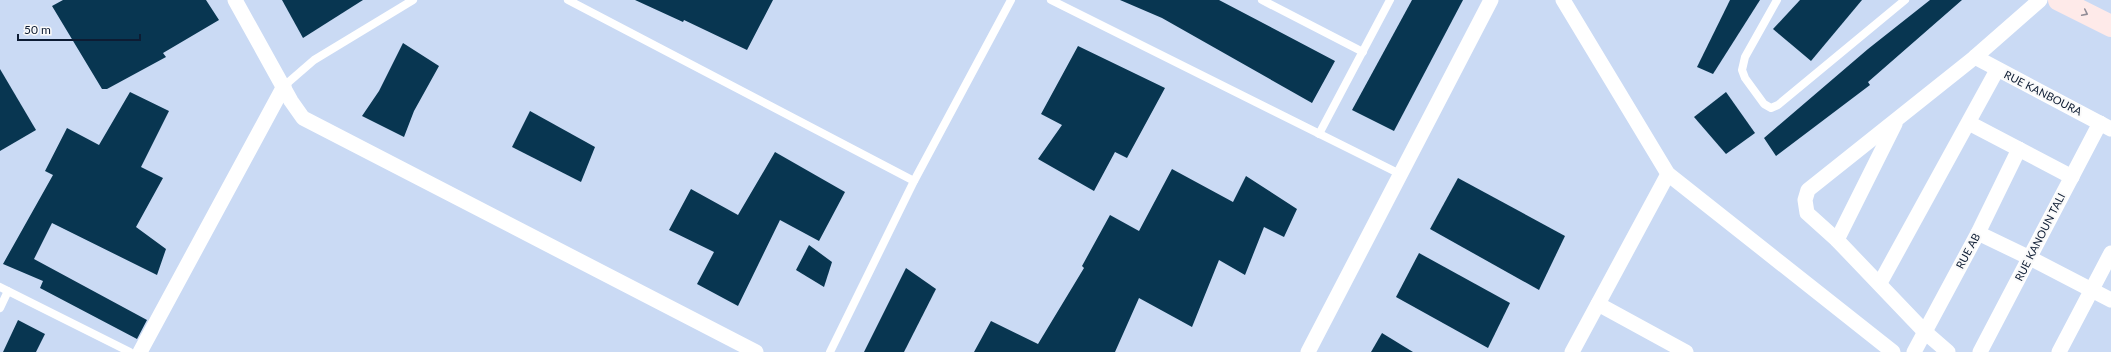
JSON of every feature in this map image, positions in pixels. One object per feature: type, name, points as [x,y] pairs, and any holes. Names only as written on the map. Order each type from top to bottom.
[{"type":"street","points":[[235,0],[303,118],[756,352]]},
{"type":"street","points":[[1308,352],[1402,175],[1491,0]]},
{"type":"street","points":[[1563,0],[1668,174],[1893,352]]},
{"type":"street","points":[[1948,352],[1925,332],[1880,283],[1837,240],[1807,213],[1805,200],[1808,190],[1975,57],[2040,0]]},
{"type":"street","points":[[2059,0],[2111,26]]},
{"type":"street","name":"RUE KANBOURA","points":[[1975,57],[1997,70],[2106,126]]},
{"type":"street","points":[[1880,283],[1997,70]]},
{"type":"street","points":[[140,352],[284,86]]},
{"type":"street","points":[[1837,240],[1897,119]]},
{"type":"street","points":[[1969,123],[2072,177]]},
{"type":"street","name":"RUE KANOUN TALI","points":[[1980,352],[2072,177],[2106,126]]},
{"type":"street","name":"RUE AB","points":[[1914,352],[1978,233],[2019,149]]},
{"type":"street","points":[[1572,352],[1668,174]]},
{"type":"street","points":[[1978,233],[2111,300]]},
{"type":"street","points":[[2059,352],[2111,252]]},
{"type":"street","points":[[1598,304],[1686,352]]},
{"type":"lane","points":[[284,86],[314,60],[413,0]]},
{"type":"lane","points":[[568,0],[914,181]]},
{"type":"lane","points":[[830,352],[914,181],[1011,0]]},
{"type":"lane","points":[[1051,0],[1402,175]]},
{"type":"lane","points":[[1262,0],[1363,52]]},
{"type":"lane","points":[[1320,134],[1390,0]]},
{"type":"lane","points":[[1777,0],[1745,57],[1742,70],[1745,78],[1764,104],[1771,108],[1778,105],[1904,0]]},
{"type":"lane","points":[[0,287],[130,352]]},
{"type":"lane","points":[[0,308],[8,291]]},
{"type":"building","points":[[63,0],[206,0],[219,20],[163,53],[166,57],[107,89],[102,89],[52,6]]},
{"type":"building","points":[[282,0],[363,0],[303,38]]},
{"type":"building","points":[[635,0],[773,0],[747,50],[684,20],[683,22]]},
{"type":"building","points":[[1120,0],[1219,0],[1335,61],[1312,103],[1162,18]]},
{"type":"building","points":[[1412,0],[1463,0],[1394,131],[1352,110]]},
{"type":"building","points":[[1730,0],[1760,0],[1713,74],[1697,67]]},
{"type":"building","points":[[1800,0],[1862,0],[1811,61],[1773,29]]},
{"type":"building","points":[[1930,0],[1962,0],[1868,82],[1870,85],[1776,156],[1764,138],[1868,49]]},
{"type":"building","points":[[403,43],[439,66],[414,111],[404,137],[362,116],[379,91]]},
{"type":"building","points":[[1078,46],[1165,88],[1127,158],[1115,152],[1094,191],[1038,159],[1062,125],[1041,114]]},
{"type":"building","points":[[0,69],[36,130],[0,151]]},
{"type":"building","points":[[130,92],[169,111],[141,167],[163,178],[136,227],[166,249],[157,275],[52,223],[34,259],[147,320],[137,339],[40,288],[43,281],[3,264],[53,175],[45,171],[67,128],[99,145]]},
{"type":"building","points":[[1726,92],[1755,133],[1726,154],[1694,117]]},
{"type":"building","points":[[530,111],[595,147],[581,182],[512,147]]},
{"type":"building","points":[[775,152],[845,192],[819,241],[780,220],[738,306],[697,284],[714,252],[669,230],[691,189],[738,215]]},
{"type":"building","points":[[1172,169],[1233,202],[1246,176],[1297,209],[1284,237],[1264,227],[1245,275],[1219,260],[1192,327],[1139,298],[1115,352],[974,352],[991,321],[1038,344],[1084,268],[1082,266],[1110,215],[1139,231]]},
{"type":"building","points":[[1458,178],[1565,236],[1539,290],[1430,229]]},
{"type":"building","points":[[809,245],[832,262],[824,287],[796,270]]},
{"type":"building","points":[[1419,253],[1510,303],[1488,348],[1396,297]]},
{"type":"building","points":[[906,268],[936,289],[904,352],[864,352]]},
{"type":"building","points":[[18,320],[45,334],[36,352],[3,352]]},
{"type":"building","points":[[1382,333],[1413,352],[1371,352]]}]
